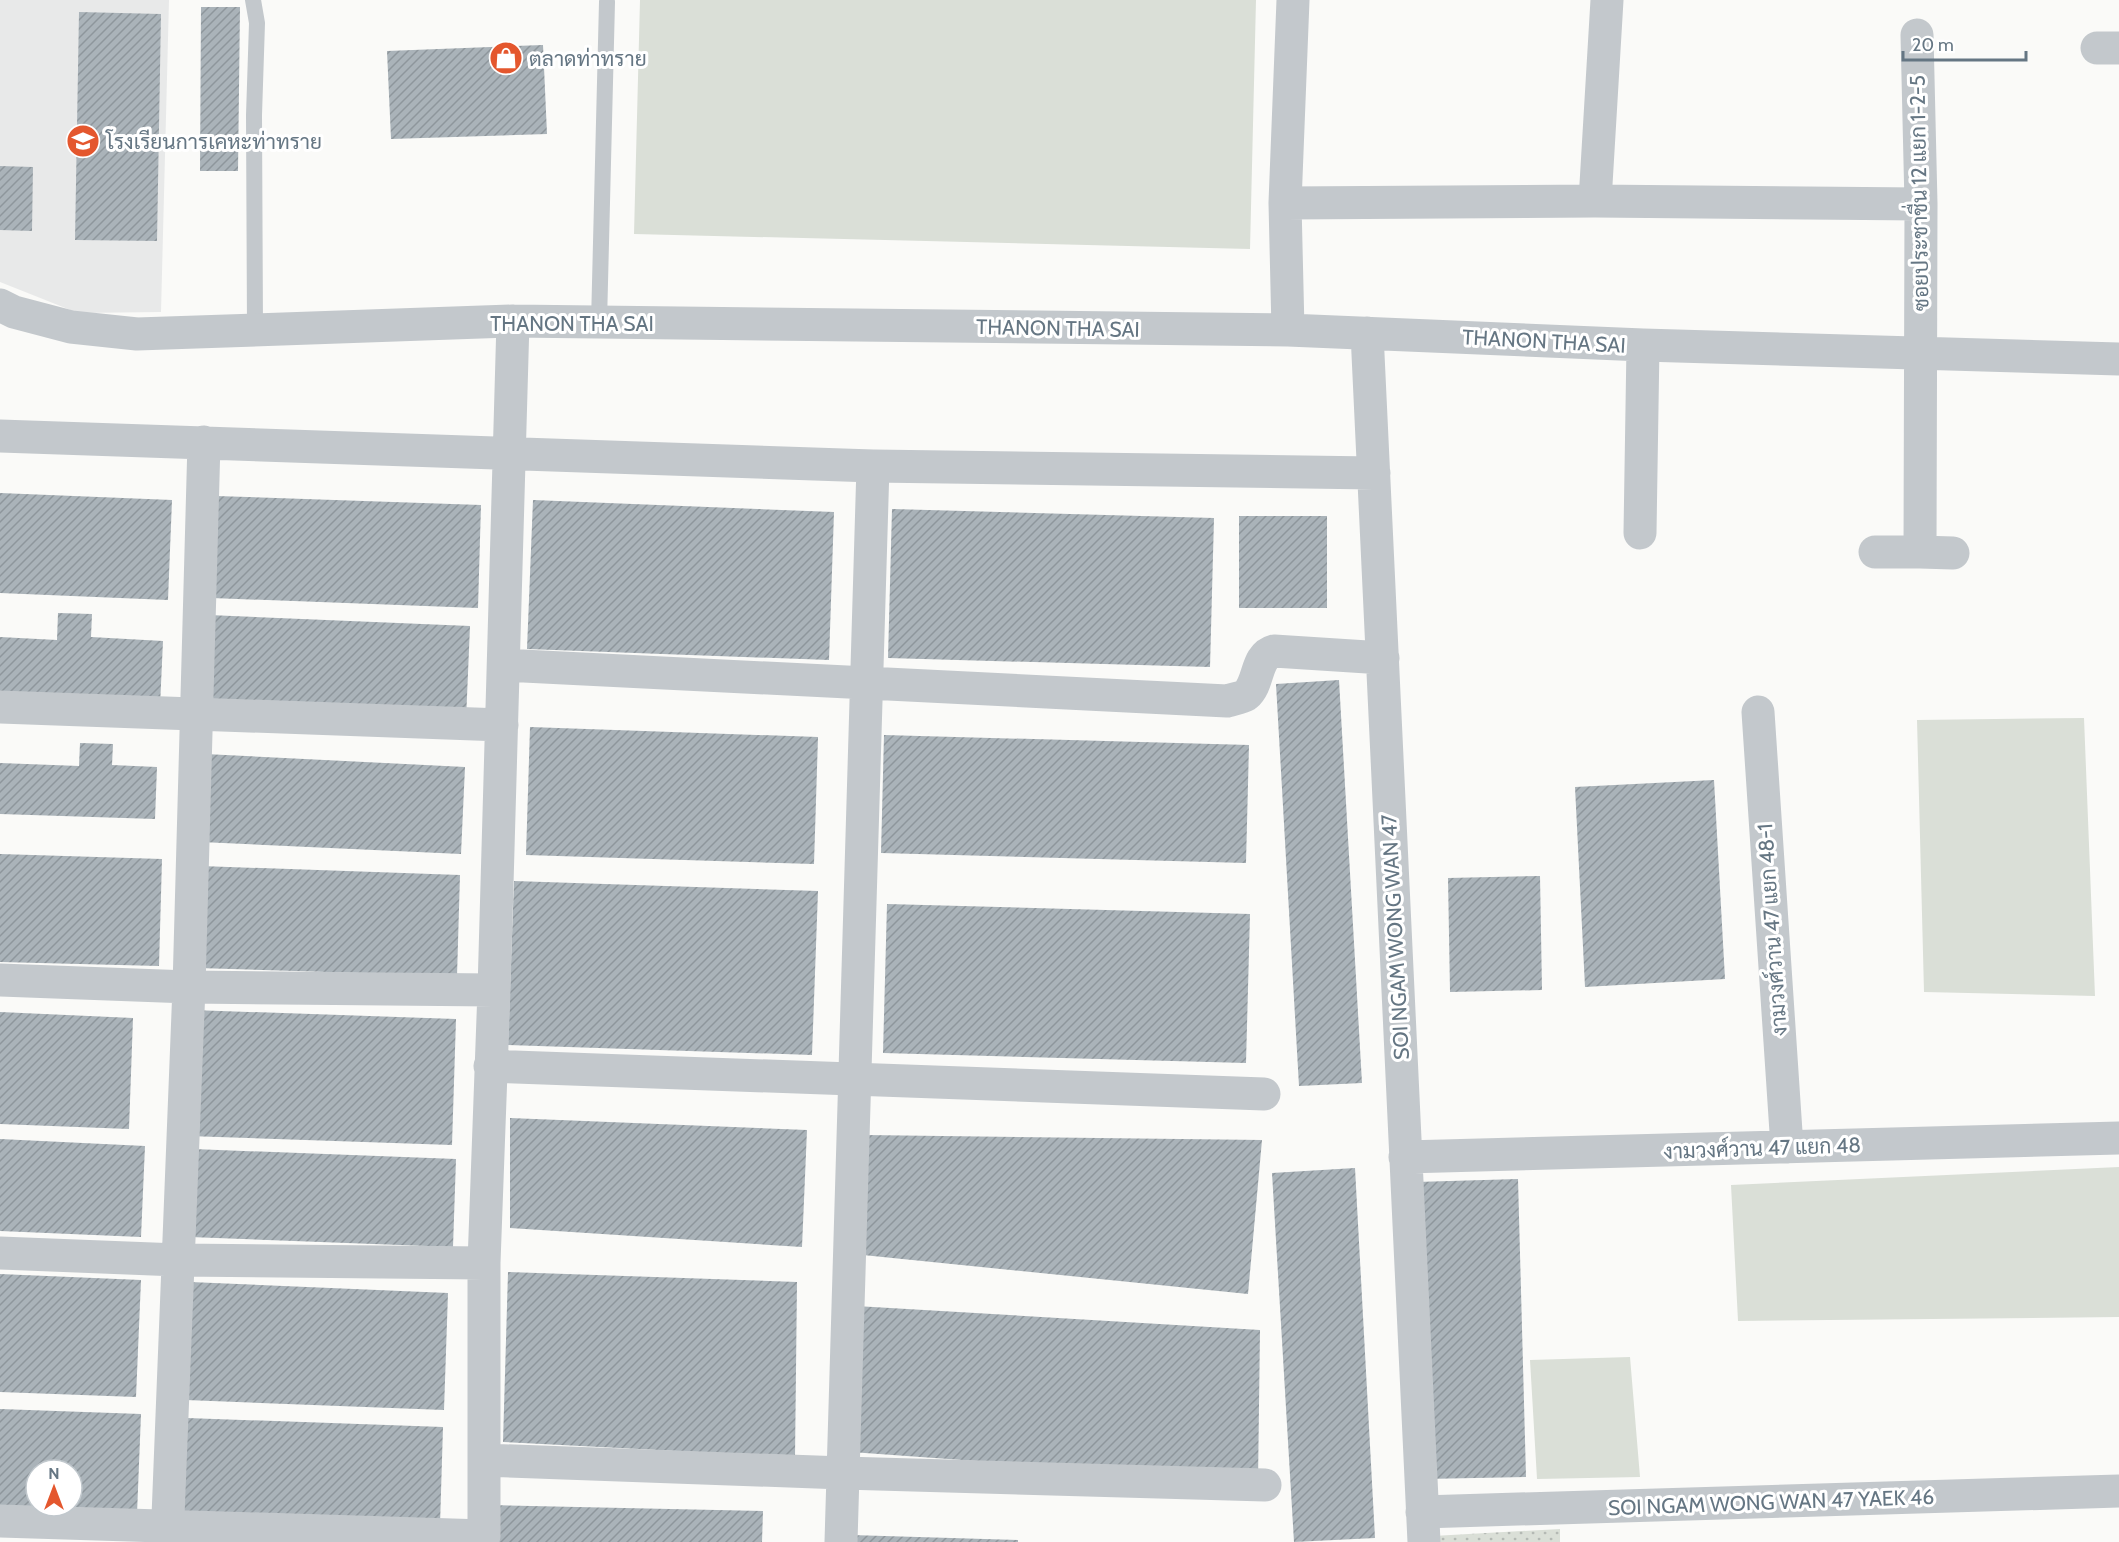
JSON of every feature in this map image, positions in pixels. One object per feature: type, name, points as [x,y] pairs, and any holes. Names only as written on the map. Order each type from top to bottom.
[{"type":"street","points":[[1288,330],[1285,204],[1293,0]]},
{"type":"street","points":[[1595,201],[1607,0]]},
{"type":"street","name":"ซอยประชาชื่น 12 แยก 1-2-5","points":[[1917,34],[1922,204],[1920,552]]},
{"type":"street","points":[[1285,204],[1595,201],[1922,204]]},
{"type":"street","name":"THANON THA SAI","points":[[0,305],[15,312],[71,327],[137,334],[513,321],[1288,330],[1643,345],[2119,359]]},
{"type":"street","points":[[0,1521],[167,1535],[484,1536],[484,1263],[513,321]]},
{"type":"street","name":"SOI NGAM WONG WAN 47","points":[[1367,333],[1423,1527]]},
{"type":"street","points":[[1640,532],[1643,345]]},
{"type":"street","points":[[0,436],[873,465],[1374,473]]},
{"type":"street","points":[[167,1535],[189,987],[204,442]]},
{"type":"street","points":[[841,1542],[873,465]]},
{"type":"street","points":[[1875,552],[1953,553]]},
{"type":"street","points":[[504,665],[1227,701],[1244,696],[1251,688],[1264,656],[1274,651],[1383,658]]},
{"type":"street","points":[[0,707],[502,725]]},
{"type":"street","name":"งามวงศ์วาน 47 แยก 48-1","points":[[1758,712],[1787,1147]]},
{"type":"street","points":[[0,980],[189,987],[494,990]]},
{"type":"street","points":[[490,1066],[1264,1094]]},
{"type":"street","name":"งามวงศ์วาน 47 แยก 48","points":[[1405,1157],[2119,1138]]},
{"type":"street","points":[[0,1253],[178,1260],[484,1263]]},
{"type":"street","points":[[484,1460],[1265,1485]]},
{"type":"street","name":"SOI NGAM WONG WAN 47 YAEK 46","points":[[1423,1527],[2119,1491]]},
{"type":"lane","points":[[253,0],[257,23],[254,115],[255,329]]},
{"type":"lane","points":[[599,322],[607,2]]},
{"type":"shaded area","name":"โรงเรียนการเคหะท่าทราย","points":[[0,0],[169,0],[161,312],[78,313],[0,282]]},
{"type":"shaded area","points":[[640,0],[1256,0],[1250,249],[634,234]]},
{"type":"shaded area","points":[[2084,718],[2095,996],[1924,992],[1917,720]]},
{"type":"shaded area","points":[[2119,1167],[2119,1317],[1738,1321],[1731,1185]]},
{"type":"shaded area","points":[[1630,1357],[1640,1477],[1537,1479],[1530,1360]]},
{"type":"shaded area","points":[[1560,1529],[1560,1542],[1434,1542],[1433,1536]]},
{"type":"building","points":[[201,7],[240,7],[238,171],[200,171]]},
{"type":"building","points":[[79,12],[161,14],[157,241],[75,240]]},
{"type":"building","points":[[543,45],[547,134],[391,139],[387,51]]},
{"type":"building","points":[[0,166],[33,167],[32,231],[0,230]]},
{"type":"building","points":[[0,493],[172,500],[168,600],[0,593]]},
{"type":"building","points":[[216,496],[481,505],[478,608],[212,598]]},
{"type":"building","points":[[533,500],[834,512],[829,660],[527,649]]},
{"type":"building","points":[[892,509],[1214,518],[1210,667],[888,658]]},
{"type":"building","points":[[1239,516],[1327,516],[1327,608],[1239,608]]},
{"type":"building","points":[[58,613],[92,614],[91,637],[163,641],[160,706],[0,698],[0,637],[57,640]]},
{"type":"building","points":[[209,615],[470,626],[466,720],[205,709]]},
{"type":"building","points":[[1339,680],[1362,1083],[1299,1086],[1276,684]]},
{"type":"building","points":[[530,727],[818,737],[814,864],[526,855]]},
{"type":"building","points":[[884,735],[1249,745],[1246,863],[881,853]]},
{"type":"building","points":[[80,743],[113,744],[112,765],[157,767],[155,819],[0,814],[0,763],[79,766]]},
{"type":"building","points":[[205,754],[465,767],[461,854],[201,842]]},
{"type":"building","points":[[1714,780],[1725,979],[1585,987],[1575,787]]},
{"type":"building","points":[[0,854],[162,859],[159,966],[0,962]]},
{"type":"building","points":[[201,866],[460,875],[457,976],[198,968]]},
{"type":"building","points":[[1540,876],[1542,990],[1450,992],[1448,878]]},
{"type":"building","points":[[514,881],[818,891],[812,1055],[508,1045]]},
{"type":"building","points":[[887,904],[1250,914],[1246,1063],[883,1053]]},
{"type":"building","points":[[192,1010],[456,1019],[452,1145],[188,1136]]},
{"type":"building","points":[[0,1012],[133,1018],[129,1129],[0,1124]]},
{"type":"building","points":[[510,1118],[807,1130],[802,1247],[510,1228]]},
{"type":"building","points":[[865,1135],[1262,1140],[1248,1294],[863,1255]]},
{"type":"building","points":[[0,1139],[145,1146],[141,1237],[0,1231]]},
{"type":"building","points":[[193,1149],[456,1159],[453,1247],[190,1237]]},
{"type":"building","points":[[1355,1168],[1375,1538],[1294,1542],[1272,1173]]},
{"type":"building","points":[[1518,1179],[1526,1477],[1425,1479],[1416,1182]]},
{"type":"building","points":[[508,1272],[797,1282],[795,1457],[503,1442]]},
{"type":"building","points":[[0,1274],[141,1280],[136,1397],[0,1392]]},
{"type":"building","points":[[190,1282],[448,1293],[444,1410],[186,1400]]},
{"type":"building","points":[[856,1306],[1260,1330],[1258,1481],[851,1452]]},
{"type":"building","points":[[0,1409],[141,1414],[137,1514],[84,1512],[84,1458],[24,1458],[24,1510],[0,1509]]},
{"type":"building","points":[[187,1418],[443,1427],[440,1525],[183,1515]]},
{"type":"building","points":[[490,1505],[763,1511],[762,1542],[491,1542]]},
{"type":"building","points":[[851,1535],[1018,1540],[1018,1542],[850,1542]]},
{"type":"place","name":"ตลาดท่าทราย","points":[[506,58]]},
{"type":"place","name":"โรงเรียนการเคหะท่าทราย","points":[[83,141]]}]
